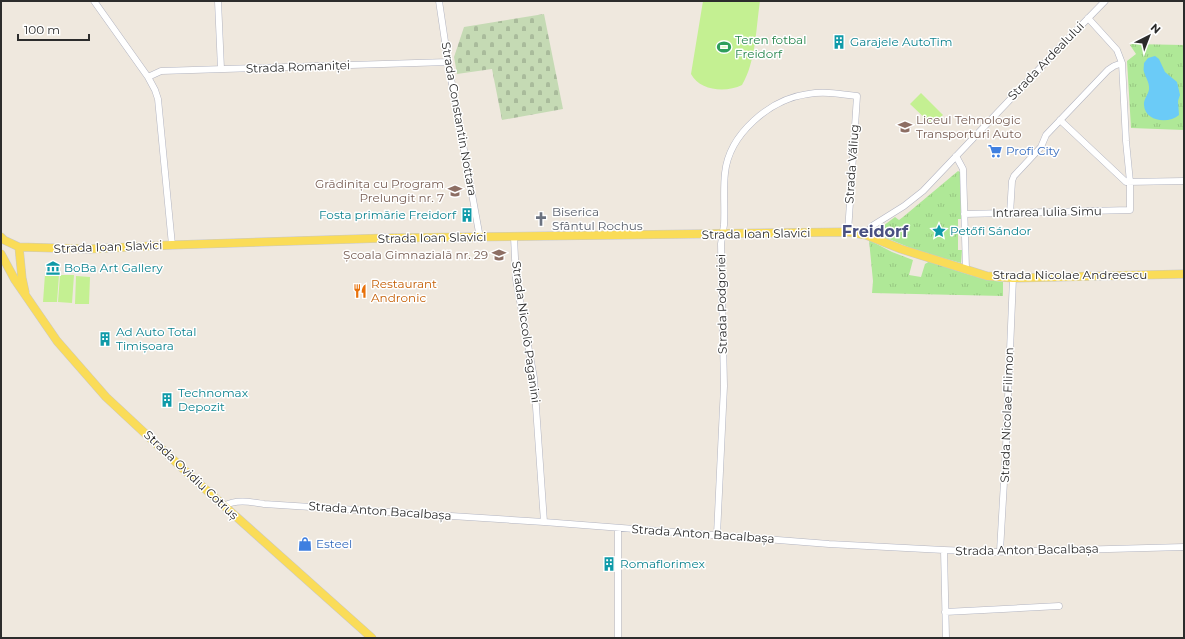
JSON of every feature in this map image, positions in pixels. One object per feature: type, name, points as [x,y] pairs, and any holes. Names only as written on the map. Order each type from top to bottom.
[{"type":"main road","name":"Strada Ioan Slavici","points":[[1,238],[19,248],[88,249],[348,239],[722,235],[848,232],[866,235]]},
{"type":"main road","name":"Strada Nicolae Andreescu","points":[[866,235],[901,249],[993,277],[1013,278],[1184,274]]},
{"type":"main road","name":"Strada Ovidiu Cotruș","points":[[19,248],[22,278],[27,297]]},
{"type":"main road","name":"Strada Ovidiu Cotruș","points":[[1,254],[15,280],[57,340],[98,388],[224,506],[372,638]]},
{"type":"street","points":[[94,1],[148,76],[158,99],[172,245]]},
{"type":"street","points":[[218,1],[221,69]]},
{"type":"street","name":"Strada Constantin Nottara","points":[[439,1],[448,62],[480,238]]},
{"type":"street","name":"Strada Ardealului","points":[[866,235],[872,226],[915,198],[1105,1]]},
{"type":"street","points":[[1088,18],[1117,50],[1122,63],[1126,141],[1130,182]]},
{"type":"street","name":"Strada Romaniței","points":[[148,76],[161,71],[448,62]]},
{"type":"street","points":[[1010,214],[1012,181],[1014,176],[1041,147],[1046,135],[1060,120],[1108,70],[1122,63]]},
{"type":"street","name":"Strada Podgoriei","points":[[717,535],[724,386],[721,244],[724,226],[726,164],[732,149],[749,125],[772,107],[798,96],[818,93],[857,96]]},
{"type":"street","name":"Strada Văliug","points":[[848,232],[857,96]]},
{"type":"street","points":[[1060,120],[1123,181],[1184,181]]},
{"type":"street","points":[[956,156],[963,169],[966,269]]},
{"type":"street","name":"Intrarea Iulia Simu","points":[[964,214],[1130,210],[1130,182]]},
{"type":"street","name":"Strada Niccolò Paganini","points":[[514,237],[516,279],[534,378],[544,522]]},
{"type":"street","name":"Strada Nicolae Filimon","points":[[1000,552],[1013,278]]},
{"type":"street","name":"Strada Anton Bacalbașa","points":[[224,506],[231,503],[244,501],[264,504],[544,522],[829,544],[944,550],[1000,552],[1184,547]]},
{"type":"street","points":[[618,528],[618,638]]},
{"type":"street","points":[[944,550],[946,638]]},
{"type":"street","points":[[945,612],[1059,606]]},
{"type":"green space","name":"Teren fotbal Freidorf","points":[[703,1],[760,1],[753,55],[750,66],[742,85],[736,88],[721,90],[707,87],[695,80],[691,74]]},
{"type":"green space","points":[[544,14],[563,109],[502,120],[492,69],[457,74],[454,57],[464,27]]},
{"type":"green space","points":[[1130,45],[1184,45],[1184,130],[1131,128],[1127,61],[1136,54]]},
{"type":"green space","points":[[921,93],[943,115],[932,125],[910,104]]},
{"type":"green space","points":[[958,171],[960,172],[961,219],[958,219],[958,250],[962,250],[961,263],[918,251],[879,235],[878,230],[895,217],[899,220]]},
{"type":"green space","points":[[869,240],[892,252],[913,260],[909,275],[921,277],[925,264],[930,261],[975,277],[1003,282],[1003,296],[872,293],[873,281]]},
{"type":"green space","points":[[45,274],[59,275],[57,302],[43,302]]},
{"type":"green space","points":[[60,275],[74,275],[72,303],[58,302]]},
{"type":"green space","points":[[76,276],[90,277],[89,304],[75,304]]},
{"type":"water","points":[[1155,56],[1159,59],[1165,72],[1177,82],[1180,95],[1178,101],[1179,115],[1169,120],[1158,120],[1148,115],[1145,111],[1144,100],[1149,89],[1144,71],[1144,63],[1148,58]]},
{"type":"place","name":"Garajele AutoTim","points":[[839,42]]},
{"type":"place","name":"Teren fotbal Freidorf","points":[[724,47]]},
{"type":"place","name":"Liceul Tehnologic Transporturi Auto","points":[[905,127]]},
{"type":"place","name":"Profi City","points":[[995,151]]},
{"type":"place","name":"Grădinița cu Program Prelungit nr. 7","points":[[455,191]]},
{"type":"place","name":"Fosta primărie Freidorf","points":[[467,215]]},
{"type":"place","name":"Biserica Sfântul Rochus","points":[[541,219]]},
{"type":"place","name":"Petőfi Sándor","points":[[939,231]]},
{"type":"place","name":"Școala Gimnazială nr. 29","points":[[499,255]]},
{"type":"place","name":"BoBa Art Gallery","points":[[53,268]]},
{"type":"place","name":"Restaurant Andronic","points":[[360,291]]},
{"type":"place","name":"Ad Auto Total Timișoara","points":[[105,339]]},
{"type":"place","name":"Technomax Depozit","points":[[167,400]]},
{"type":"place","name":"Esteel","points":[[305,544]]},
{"type":"place","name":"Romaflorimex","points":[[609,564]]},
{"type":"district","name":"Freidorf","points":[[875,231]]}]
